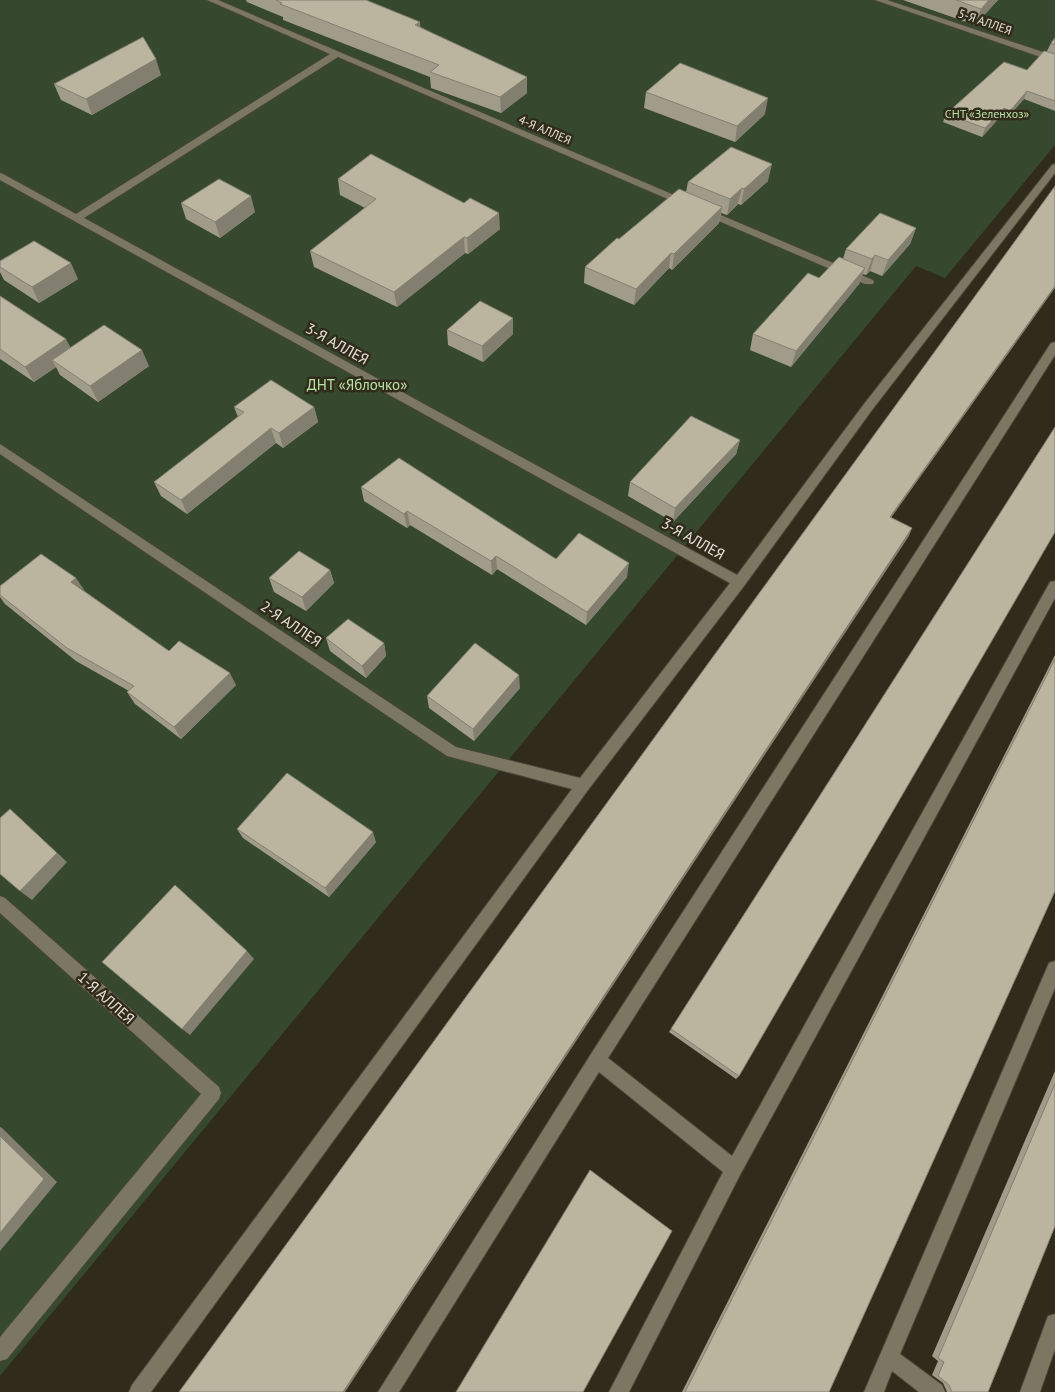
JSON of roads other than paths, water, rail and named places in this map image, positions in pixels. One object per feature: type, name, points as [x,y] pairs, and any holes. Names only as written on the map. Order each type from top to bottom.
[{"type":"lane","name":"4-Я АЛЛЕЯ","points":[[211,0],[869,282]]},
{"type":"lane","name":"5-Я АЛЛЕЯ","points":[[879,0],[1055,59]]},
{"type":"lane","points":[[76,218],[337,54]]},
{"type":"lane","points":[[139,1392],[583,785],[739,582],[868,406],[1055,167]]},
{"type":"lane","name":"3-Я АЛЛЕЯ","points":[[0,176],[739,582]]},
{"type":"lane","points":[[388,1392],[1055,346]]},
{"type":"lane","name":"2-Я АЛЛЕЯ","points":[[0,448],[452,752],[583,785]]},
{"type":"lane","points":[[619,1392],[734,1170],[1055,586]]},
{"type":"lane","name":"1-Я АЛЛЕЯ","points":[[0,903],[213,1093],[0,1352]]},
{"type":"lane","points":[[874,1392],[1055,968]]},
{"type":"lane","points":[[598,1060],[734,1170]]},
{"type":"lane","points":[[1030,1392],[1055,1324]]},
{"type":"lane","points":[[889,1357],[935,1392]]},
{"type":"park label","name":"СНТ «Зеленхоз»","points":[[987,114]]},
{"type":"park label","name":"ДНТ «Яблочко»","points":[[357,385]]}]
